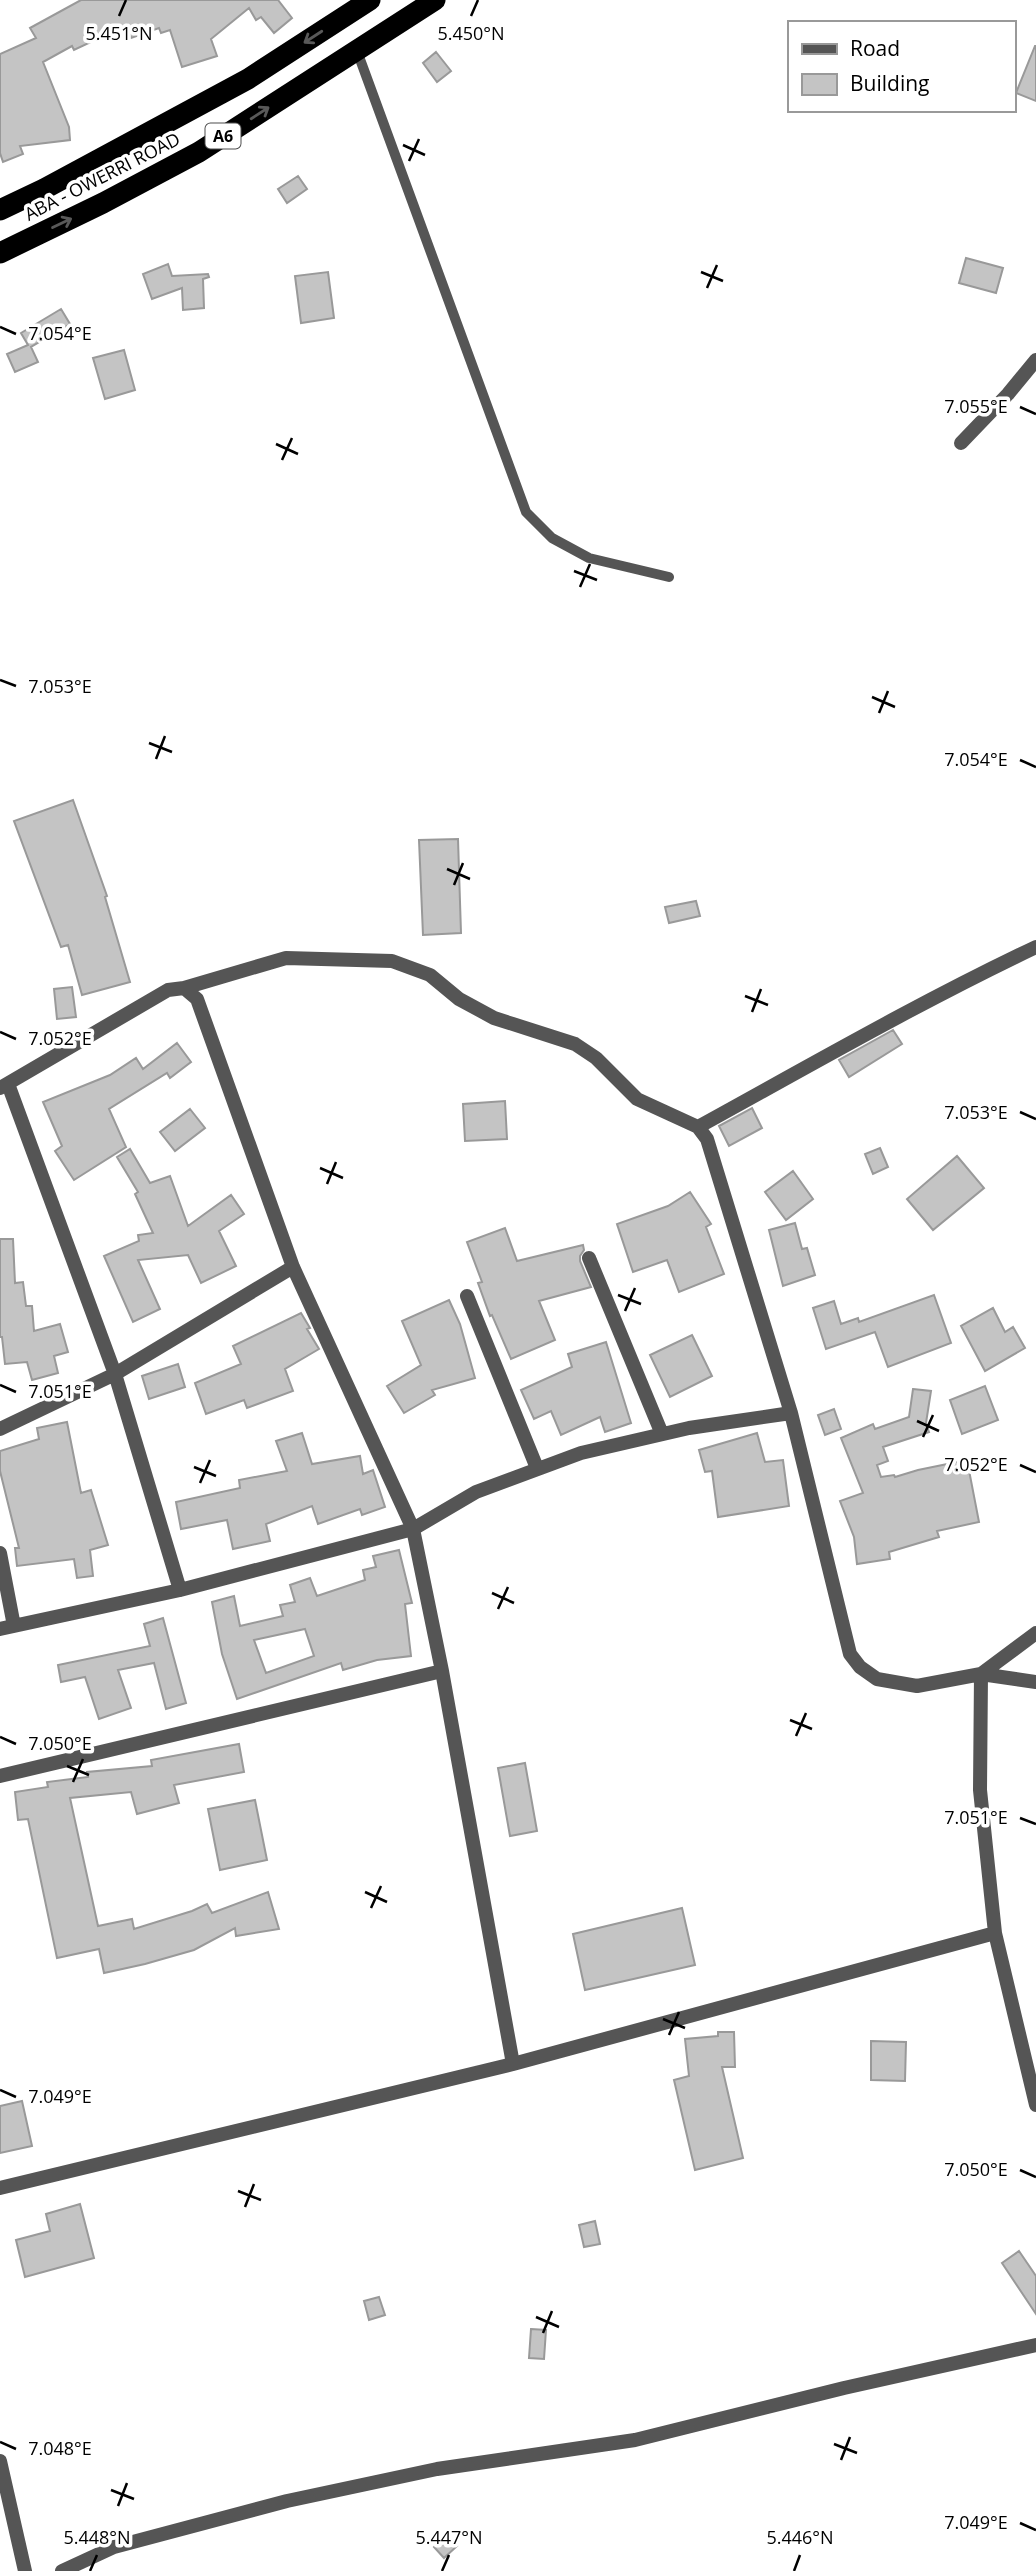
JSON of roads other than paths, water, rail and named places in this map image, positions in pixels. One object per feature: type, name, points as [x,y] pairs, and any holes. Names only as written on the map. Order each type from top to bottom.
[{"type":"highway","name":"ABA - OWERRI ROAD","points":[[0,210],[248,79],[370,0]]},
{"type":"highway","name":"ABA - OWERRI ROAD","points":[[0,253],[199,152],[435,0]]},
{"type":"street","points":[[961,443],[1036,360]]},
{"type":"street","points":[[698,1127],[919,1006],[1036,947]]},
{"type":"street","points":[[180,1590],[115,1374],[4,1086],[167,990],[184,988],[286,958],[392,961],[430,975],[459,999],[494,1018],[575,1044],[596,1058],[637,1099],[698,1127],[707,1139],[791,1413],[850,1654],[860,1667],[877,1679],[917,1686],[981,1674],[1036,1682]]},
{"type":"street","points":[[184,988],[197,999],[293,1267],[413,1529],[442,1671],[513,2064]]},
{"type":"street","points":[[589,1258],[662,1434]]},
{"type":"street","points":[[0,1429],[115,1374],[293,1267]]},
{"type":"street","points":[[467,1297],[537,1468]]},
{"type":"street","points":[[0,1553],[7,1627],[180,1590],[413,1529],[476,1492],[581,1453],[662,1434],[791,1413]]},
{"type":"street","points":[[981,1674],[1036,1633]]},
{"type":"street","points":[[0,1776],[442,1671]]},
{"type":"street","points":[[981,1674],[980,1790],[995,1933],[1036,2105]]},
{"type":"street","points":[[0,2188],[513,2064],[995,1933]]},
{"type":"street","points":[[62,2571],[114,2547],[287,2501],[436,2469],[635,2441],[844,2388],[1036,2345]]},
{"type":"street","points":[[0,2461],[25,2571]]},
{"type":"lane","points":[[357,51],[526,512],[552,538],[589,558],[669,577]]}]
